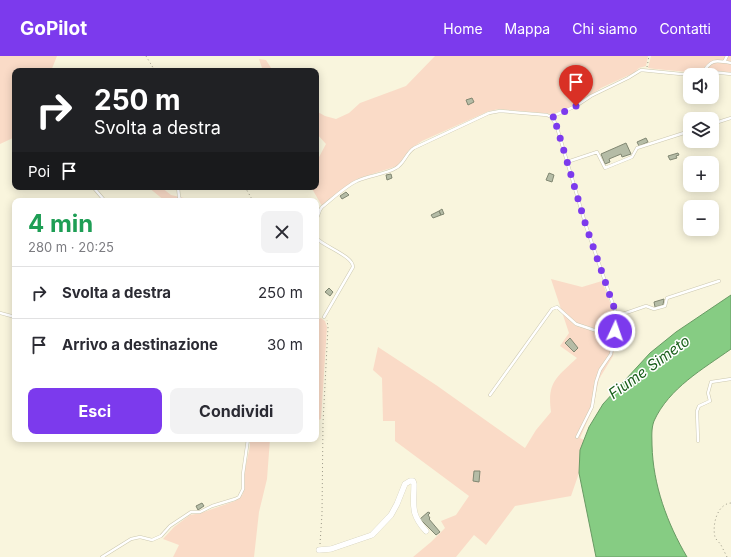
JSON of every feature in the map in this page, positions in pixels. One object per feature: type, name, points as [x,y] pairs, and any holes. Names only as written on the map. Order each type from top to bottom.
[{"type":"street","points":[[319,550],[331,549],[368,537],[376,532],[391,515],[405,484],[410,481],[413,481],[414,484],[413,511],[426,531]]},
{"type":"lane","points":[[724,62],[727,56]]},
{"type":"lane","points":[[706,68],[708,64],[713,61],[731,63]]},
{"type":"lane","points":[[551,118],[576,106],[602,89],[628,78],[641,70],[646,69],[656,72],[683,73]]},
{"type":"lane","points":[[719,73],[731,74]]},
{"type":"lane","points":[[319,213],[322,207],[353,183],[394,170],[401,165],[407,154],[414,148],[490,113],[500,111],[547,116],[551,118],[556,124],[586,226],[618,320],[611,354],[600,370],[596,382],[592,407],[577,437]]},
{"type":"lane","points":[[719,122],[731,118]]},
{"type":"lane","points":[[567,162],[597,152],[605,168],[632,157],[637,148],[683,133]]},
{"type":"lane","points":[[96,190],[102,198]]},
{"type":"lane","points":[[319,240],[348,258],[353,264],[353,267],[324,316]]},
{"type":"lane","points":[[617,316],[646,306],[654,309],[665,306],[667,298],[719,281]]},
{"type":"lane","points":[[490,395],[552,309],[557,307],[576,324],[603,333],[611,329],[618,320]]},
{"type":"lane","points":[[0,313],[12,316]]},
{"type":"lane","points":[[698,441],[697,411],[699,406],[710,401],[708,392],[711,382],[731,379]]},
{"type":"lane","points":[[102,557],[132,539],[140,537],[152,540],[161,536],[170,526],[191,512],[200,512],[212,506],[239,497],[243,489],[243,474],[248,442]]},
{"type":"path","points":[[146,56],[152,68]]},
{"type":"path","points":[[646,69],[649,56]]},
{"type":"path","points":[[319,550],[322,514],[323,423],[328,327],[328,321],[324,316]]},
{"type":"path","points":[[727,557],[722,546],[715,538],[715,519],[719,510],[726,503],[731,503]]},
{"type":"shaded area","points":[[0,56],[57,56],[52,68],[12,68],[12,138],[0,144]]},
{"type":"shaded area","points":[[435,56],[648,56],[646,66],[639,68],[634,73],[601,88],[576,105],[553,114],[499,109],[489,111],[422,141],[409,150],[397,166],[357,179],[322,206],[319,198],[317,198],[313,190],[319,190],[319,157],[326,144],[319,136],[319,113],[336,119],[349,113],[360,103],[406,86]]},
{"type":"shaded area","points":[[651,56],[731,56],[731,72],[719,71],[719,68],[683,68],[683,72],[648,68]]},
{"type":"shaded area","points":[[259,59],[266,60],[271,68],[262,68]]},
{"type":"shaded area","points":[[152,190],[165,190],[171,195],[184,198],[161,198]]},
{"type":"shaded area","points":[[551,279],[582,287],[602,281],[614,313],[615,320],[619,319],[613,356],[599,379],[593,408],[580,438],[584,440],[580,450],[579,473],[571,496],[515,506],[486,545],[474,535],[456,557],[413,557],[445,528],[441,521],[456,515],[469,496],[395,441],[395,421],[383,421],[382,378],[373,370],[378,347],[436,385],[525,448],[536,430],[551,412],[550,394],[555,381],[558,376],[577,358],[560,346],[569,333]]},
{"type":"shaded area","points":[[321,318],[325,321],[327,327],[321,419],[319,420],[319,319]]},
{"type":"shaded area","points":[[250,442],[270,442],[267,479],[259,512],[254,557],[173,557],[179,545],[163,539],[174,527],[190,515],[201,513],[235,501],[243,494],[244,474]]},
{"type":"water","name":"Fiume Simeto","points":[[731,295],[731,349],[698,372],[678,389],[660,409],[652,427],[653,460],[658,489],[667,517],[687,557],[596,557],[579,473],[580,450],[589,427],[603,404],[650,353],[676,332]]},
{"type":"building","points":[[472,98],[474,102],[468,105],[466,100]]},
{"type":"building","points":[[646,138],[648,142],[639,146],[637,142]]},
{"type":"building","points":[[626,143],[631,154],[622,157],[621,154],[609,159],[610,162],[605,164],[601,154]]},
{"type":"building","points":[[678,153],[679,155],[676,156],[677,158],[670,160],[668,156]]},
{"type":"building","points":[[549,173],[554,175],[552,182],[546,180]]},
{"type":"building","points":[[391,174],[392,178],[387,180],[386,175]]},
{"type":"building","points":[[346,192],[349,195],[342,199],[340,196]]},
{"type":"building","points":[[442,209],[444,214],[441,215],[439,211]]},
{"type":"building","points":[[439,211],[441,215],[433,218],[431,215]]},
{"type":"building","points":[[329,288],[333,292],[330,296],[325,292]]},
{"type":"building","points":[[664,299],[663,305],[655,307],[654,302]]},
{"type":"building","points":[[570,338],[578,348],[574,352],[565,343]]},
{"type":"building","points":[[474,471],[480,471],[479,482],[473,481]]},
{"type":"building","points":[[202,503],[204,506],[198,510],[196,506]]},
{"type":"building","points":[[428,512],[430,513],[428,515],[430,518],[429,519],[440,532],[436,535],[420,519]]},
{"type":"route","points":[[576,106],[551,118],[556,124],[586,226],[617,316],[618,320],[615,331]]}]
